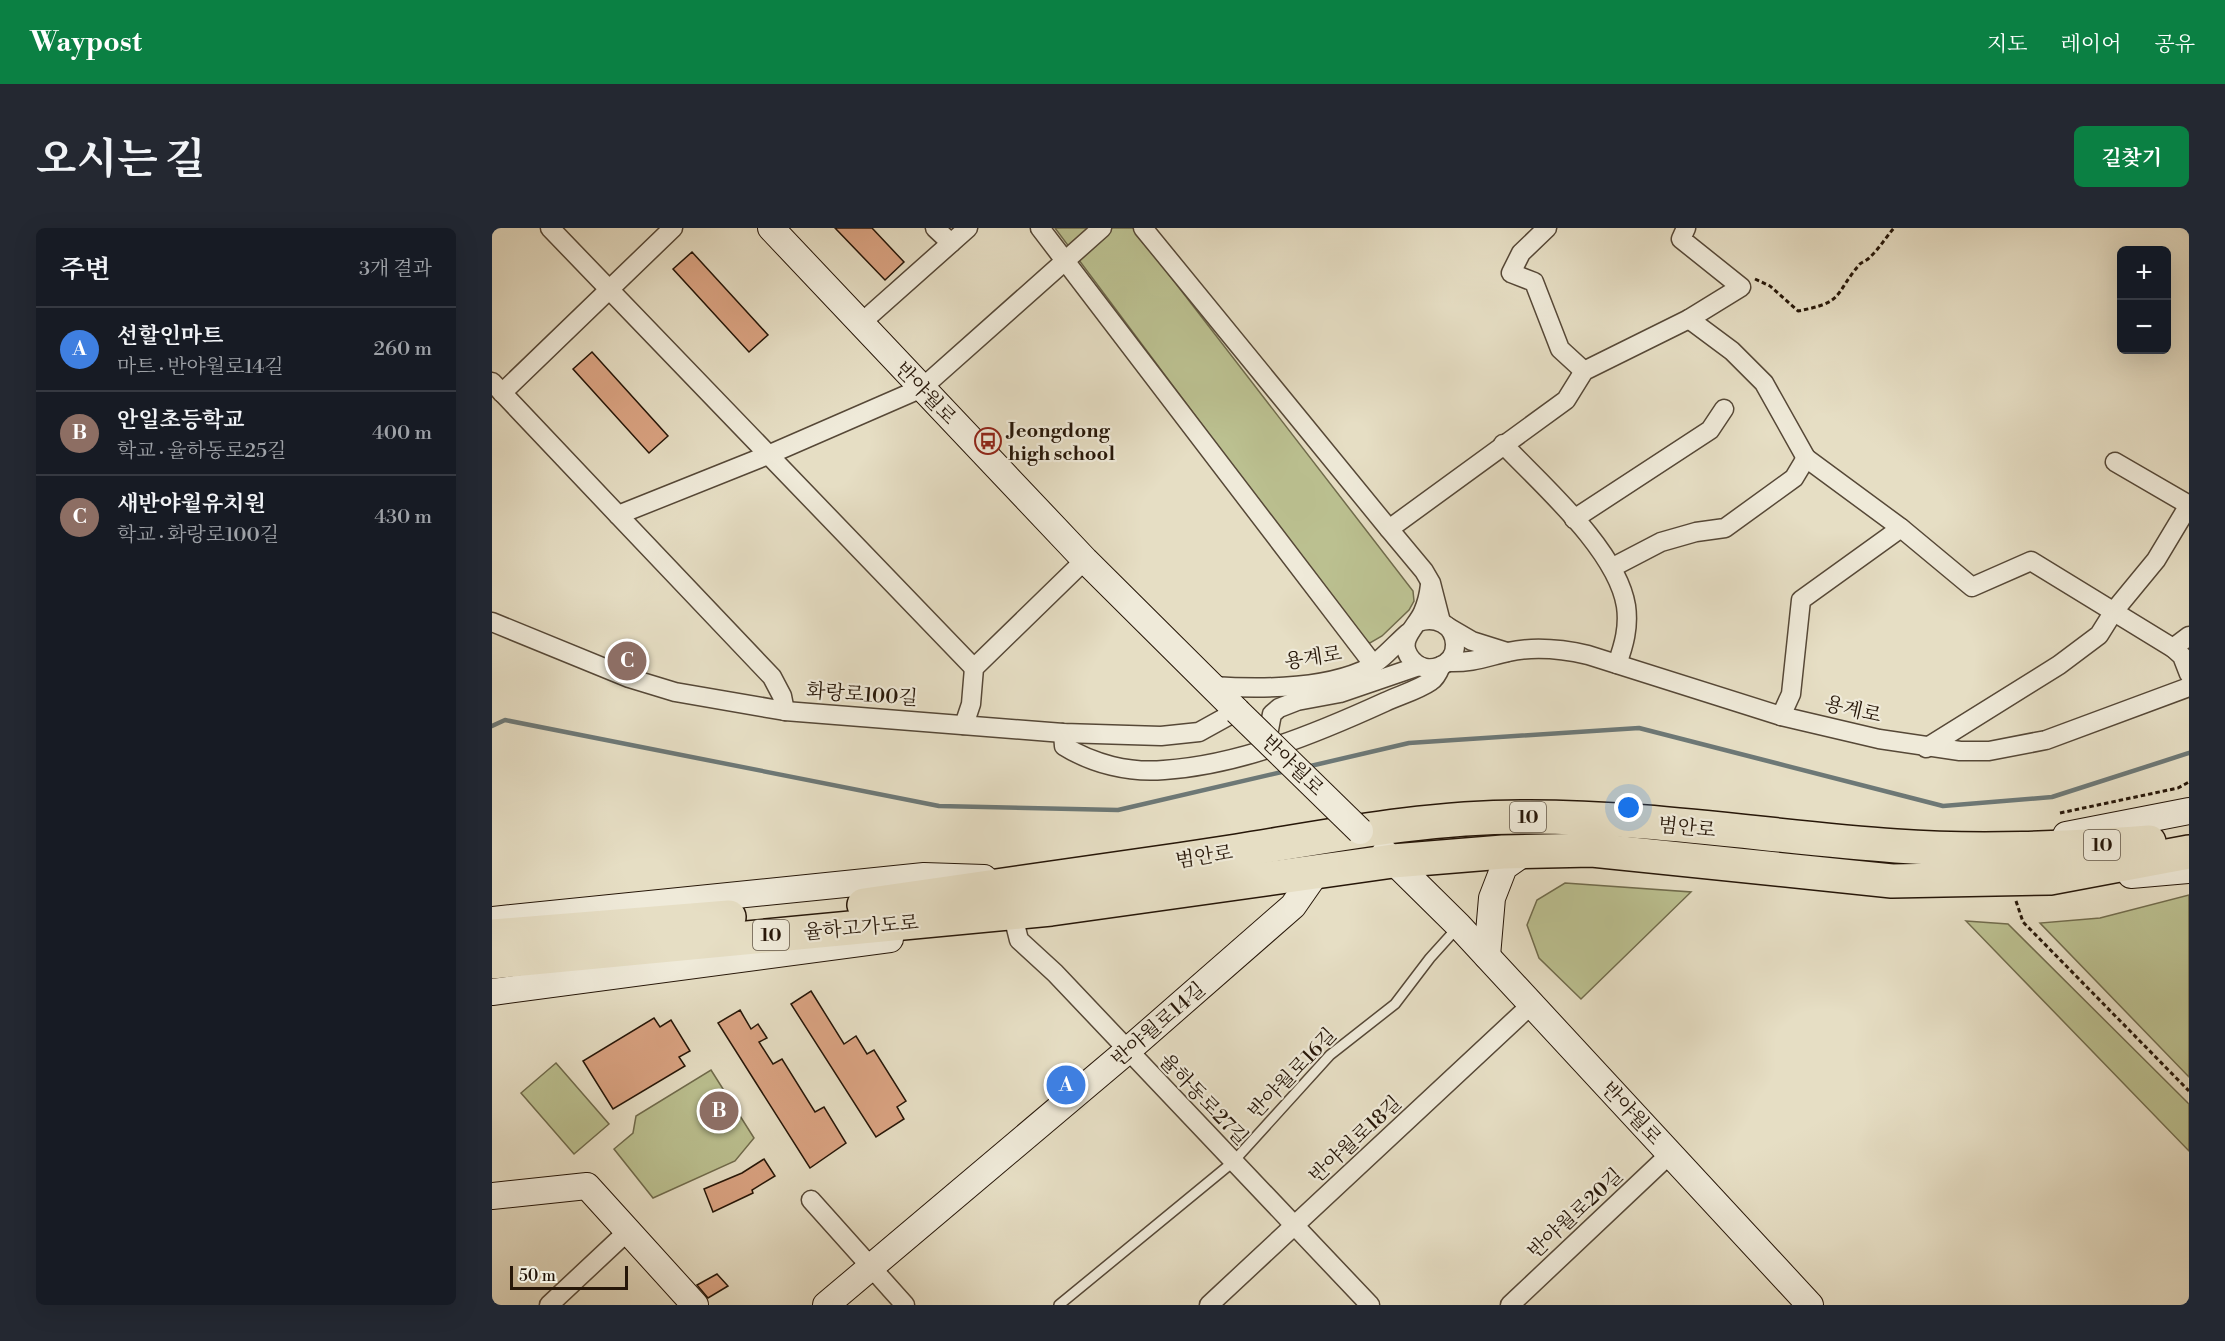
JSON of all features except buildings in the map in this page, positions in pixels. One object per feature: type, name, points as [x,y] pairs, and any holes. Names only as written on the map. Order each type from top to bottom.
[{"type":"highway","name":"범안로","points":[[1048,894],[1360,831],[1518,817],[1606,818],[1899,846],[2060,849],[2178,839],[2189,836]]},
{"type":"highway","name":"범안로","points":[[1048,894],[1316,873],[1393,861],[1527,851],[1592,850],[1892,881],[2050,878],[2189,852]]},
{"type":"highway","name":"율하고가도로","points":[[492,936],[866,905],[1048,894]]},
{"type":"highway","name":"율하고가도로","points":[[492,962],[1048,894]]},
{"type":"main road","name":"반야월로","points":[[771,228],[1085,560],[1459,926],[1808,1304]]},
{"type":"main road","points":[[2014,848],[2189,811]]},
{"type":"main road","points":[[1487,956],[1492,898],[1504,867],[1527,851]]},
{"type":"main road","points":[[2050,878],[2175,873],[2189,870]]},
{"type":"main road","name":"반야월로14길","points":[[826,1305],[1127,1051],[1293,906],[1316,873]]},
{"type":"main road","points":[[492,920],[924,876],[1048,894]]},
{"type":"main road","points":[[492,992],[882,941],[1014,920],[1048,894]]},
{"type":"main road","points":[[492,1196],[587,1186],[694,1305]]},
{"type":"street","points":[[550,228],[974,668]]},
{"type":"street","points":[[673,228],[497,388],[772,677],[782,696],[785,711]]},
{"type":"street","points":[[935,228],[951,243]]},
{"type":"street","points":[[860,324],[968,228]]},
{"type":"street","points":[[1040,228],[1373,664]]},
{"type":"street","points":[[618,514],[768,455],[921,388],[1102,228]]},
{"type":"street","points":[[1062,733],[1064,746],[1081,756],[1105,764],[1136,770],[1165,770],[1196,765],[1249,753],[1343,721],[1431,682],[1455,648],[1453,633],[1445,624],[1431,583],[1424,571],[1143,228]]},
{"type":"street","points":[[1547,228],[1521,253],[1511,273],[1534,282],[1560,349],[1584,371]]},
{"type":"street","points":[[1389,529],[1566,400],[1584,371],[1689,319],[1741,287],[1681,239],[1686,228]]},
{"type":"street","points":[[1689,319],[1732,351],[1764,383],[1806,458],[1901,528],[1972,587],[2031,561],[2173,648],[2182,656],[2189,674]]},
{"type":"street","points":[[1574,519],[1710,430],[1724,409]]},
{"type":"street","points":[[1503,444],[1574,519],[1613,567],[1622,589],[1627,623],[1617,664]]},
{"type":"street","points":[[1613,567],[1661,542],[1696,532],[1725,528],[1794,478],[1806,458]]},
{"type":"street","points":[[1926,747],[2059,665],[2099,635],[2114,611],[2156,560],[2189,505],[2115,462]]},
{"type":"street","points":[[1781,716],[1791,694],[1801,600],[1901,528]]},
{"type":"street","points":[[964,725],[971,704],[974,668],[1085,560]]},
{"type":"street","points":[[1431,583],[1427,602],[1413,628],[1406,648],[1412,662],[1426,669],[1445,664]]},
{"type":"street","points":[[1413,628],[1425,620],[1445,624]]},
{"type":"street","name":"화랑로100길","points":[[492,622],[629,678],[686,694],[785,711],[1062,733],[1183,735],[1199,732],[1237,711]]},
{"type":"street","name":"용계로","points":[[1445,624],[1472,641],[1507,652]]},
{"type":"street","name":"용계로","points":[[1212,686],[1242,688],[1341,678],[1373,664],[1413,628]]},
{"type":"street","points":[[2173,648],[2189,636]]},
{"type":"street","name":"용계로","points":[[1445,664],[1470,662],[1507,652],[1561,649],[1617,664],[1781,716],[1926,747],[1970,751],[2020,747],[2046,740],[2189,687]]},
{"type":"street","name":"용계로","points":[[1267,740],[1272,714],[1279,708],[1297,701],[1340,693],[1419,666]]},
{"type":"street","points":[[492,906],[529,916]]},
{"type":"street","name":"율하동로27길","points":[[1014,920],[1019,940],[1055,974],[1370,1305]]},
{"type":"street","name":"반야월로18길","points":[[1209,1305],[1531,1005]]},
{"type":"street","name":"반야월로20길","points":[[1510,1305],[1670,1154]]},
{"type":"street","points":[[811,1200],[905,1305]]},
{"type":"street","points":[[549,1305],[628,1231]]},
{"type":"lane","name":"반야월로16길","points":[[1059,1305],[1233,1162],[1330,1055],[1395,1004],[1430,958],[1459,926]]},
{"type":"path","points":[[1741,287],[1742,281],[1754,279],[1770,286],[1798,311],[1834,301],[1859,264],[1869,258],[1894,228]]},
{"type":"path","points":[[2060,813],[2178,788],[2189,782]]},
{"type":"path","points":[[2008,880],[2023,922],[2189,1090]]},
{"type":"green space","points":[[1055,228],[1133,228],[1413,591],[1414,601],[1409,610],[1382,636],[1370,643],[1363,640]]},
{"type":"green space","points":[[1565,883],[1691,892],[1581,999],[1539,958],[1527,925],[1537,900]]},
{"type":"green space","points":[[2189,895],[2189,1077],[2040,923],[2100,918]]},
{"type":"green space","points":[[1966,921],[2008,924],[2189,1104],[2189,1151]]},
{"type":"green space","points":[[556,1063],[609,1124],[574,1154],[521,1093]]},
{"type":"green space","points":[[711,1070],[754,1138],[735,1161],[653,1198],[614,1149],[633,1133],[636,1116]]},
{"type":"waterway","points":[[492,726],[505,720],[939,806],[1118,810],[1286,771]]},
{"type":"waterway","points":[[1306,767],[1409,743],[1639,728],[1943,806],[2052,797],[2189,753]]},
{"type":"place","name":"Jeongdong high school","points":[[988,441]]},
{"type":"place","name":"새반야월유치원","points":[[627,661]]},
{"type":"place","name":"선할인마트","points":[[1066,1085]]},
{"type":"place","name":"안일초등학교","points":[[719,1111]]}]
